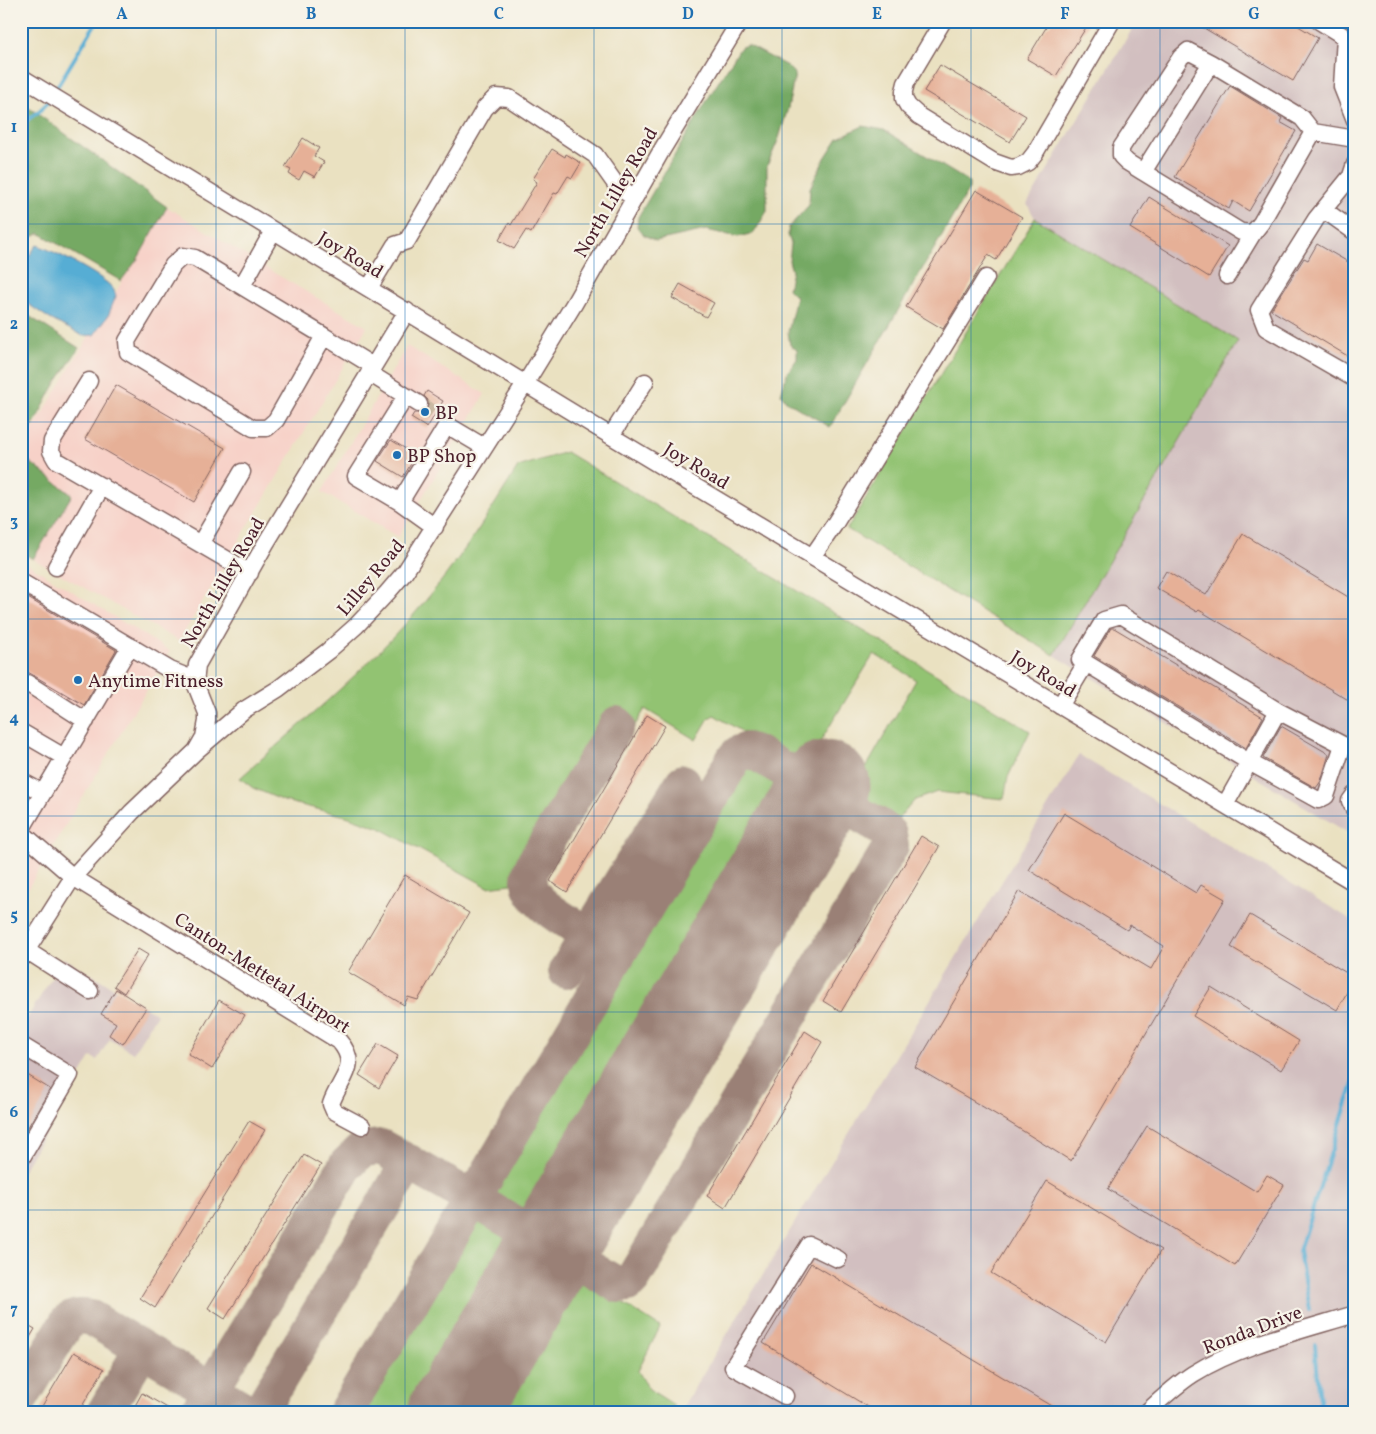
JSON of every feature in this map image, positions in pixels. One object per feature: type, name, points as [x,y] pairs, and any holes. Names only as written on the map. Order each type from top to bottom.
[{"type":"street","name":"North Lilley Road","points":[[526,384],[740,21]]},
{"type":"street","points":[[943,21],[906,83],[904,99],[908,106],[919,116],[994,162],[1011,168],[1028,162],[1035,153],[1112,21]]},
{"type":"street","points":[[1320,21],[1345,37],[1342,87],[1355,120]]},
{"type":"street","points":[[1253,233],[1241,232],[1127,162],[1121,156],[1121,148],[1181,57],[1188,51],[1211,63],[1302,118],[1313,132],[1355,139]]},
{"type":"street","points":[[1143,172],[1211,63]]},
{"type":"street","name":"Joy Road","points":[[21,77],[611,436],[1355,883]]},
{"type":"street","points":[[369,288],[395,245],[407,241],[485,108],[496,96],[509,98],[596,155],[618,186],[634,198]]},
{"type":"street","points":[[1228,276],[1313,132]]},
{"type":"street","points":[[1355,164],[1351,176],[1324,210],[1258,310],[1266,328],[1355,379]]},
{"type":"street","points":[[1324,210],[1355,232]]},
{"type":"street","points":[[242,286],[273,231]]},
{"type":"street","points":[[324,336],[276,420],[267,428],[253,428],[128,352],[126,341],[173,265],[182,256],[195,258],[242,286],[324,336],[412,400],[356,476],[400,502],[435,528]]},
{"type":"street","points":[[812,557],[834,525],[986,278]]},
{"type":"street","name":"North Lilley Road","points":[[195,680],[197,665],[407,311]]},
{"type":"street","points":[[90,381],[52,441],[50,451],[56,460],[250,573]]},
{"type":"street","points":[[611,436],[645,382]]},
{"type":"street","name":"Lilley Road","points":[[196,751],[244,710],[278,689],[321,656],[356,626],[387,593],[405,572],[435,528],[484,447],[526,384]]},
{"type":"street","points":[[400,502],[441,420],[484,447]]},
{"type":"street","points":[[200,544],[242,472]]},
{"type":"street","points":[[56,567],[102,486]]},
{"type":"street","points":[[21,582],[170,670],[195,680],[198,693],[205,705],[207,721],[204,737],[196,751],[132,812],[73,877],[24,954],[90,990]]},
{"type":"street","points":[[1121,615],[1278,711],[1343,745],[1326,796],[1318,800],[1249,762],[1080,660],[1104,620],[1121,615]]},
{"type":"street","points":[[73,877],[21,831],[130,646]]},
{"type":"street","points":[[1060,706],[1086,663]]},
{"type":"street","points":[[21,682],[26,683],[86,721]]},
{"type":"street","points":[[1225,805],[1278,711]]},
{"type":"street","points":[[21,732],[64,757]]},
{"type":"street","points":[[21,781],[43,793]]},
{"type":"street","points":[[1355,794],[1350,801],[1355,811]]},
{"type":"street","name":"Canton-Mettetal Airport","points":[[73,877],[339,1041],[347,1050],[350,1060],[346,1075],[335,1093],[331,1104],[334,1111],[362,1126]]},
{"type":"street","points":[[21,1045],[70,1075],[21,1159]]},
{"type":"street","points":[[785,1396],[733,1367],[809,1245],[838,1259]]},
{"type":"street","name":"Ronda Drive","points":[[1146,1413],[1193,1374],[1215,1362],[1247,1348],[1355,1314]]},
{"type":"shaded area","points":[[1137,21],[1355,21],[1355,837],[1054,655],[1238,341],[1035,218],[1027,204]]},
{"type":"shaded area","points":[[167,207],[367,327],[179,641],[33,559],[72,495],[21,455],[21,449]]},
{"type":"shaded area","points":[[407,346],[485,394],[398,537],[322,492]]},
{"type":"shaded area","points":[[21,560],[170,651],[21,900]]},
{"type":"shaded area","points":[[1079,755],[1355,922],[1355,1413],[679,1413]]},
{"type":"shaded area","points":[[64,958],[157,1014],[133,1053],[110,1039],[97,1060],[91,1057],[21,1174],[21,1028]]},
{"type":"green space","points":[[748,45],[787,66],[795,74],[779,138],[767,166],[767,211],[754,233],[738,237],[706,230],[656,241],[644,235],[637,227],[638,217],[712,92],[741,47]]},
{"type":"green space","points":[[21,102],[167,207],[137,260],[121,281],[39,233],[22,243],[21,246]]},
{"type":"green space","points":[[863,126],[884,130],[969,182],[969,189],[830,427],[786,401],[781,394],[787,373],[797,359],[797,350],[790,345],[788,332],[796,297],[788,289],[792,271],[789,261],[791,244],[788,235],[789,227],[809,205],[810,188],[825,158],[838,138]]},
{"type":"green space","points":[[1035,218],[1238,341],[1054,655],[847,529]]},
{"type":"green space","points":[[21,311],[79,348],[53,388],[21,448]]},
{"type":"green space","points":[[566,452],[1030,731],[1008,777],[1004,799],[937,792],[915,800],[894,823],[850,796],[916,680],[874,654],[804,768],[714,715],[709,718],[696,740],[645,709],[634,727],[612,714],[519,871],[518,880],[511,884],[488,887],[380,828],[346,816],[284,801],[253,788],[240,778],[342,688],[413,615],[457,559],[518,467]]},
{"type":"green space","points":[[21,455],[72,495],[33,559],[21,552]]},
{"type":"green space","points":[[748,767],[768,773],[785,785],[785,801],[544,1207],[535,1217],[518,1211],[493,1193],[507,1157],[732,782]]},
{"type":"green space","points":[[478,1219],[507,1231],[522,1243],[522,1246],[422,1413],[355,1413],[455,1244]]},
{"type":"green space","points":[[565,1272],[584,1278],[660,1327],[638,1371],[649,1389],[674,1405],[669,1413],[482,1413]]},
{"type":"water","points":[[37,245],[90,271],[114,290],[116,296],[108,316],[94,335],[83,336],[50,319],[22,300],[21,285],[23,271],[32,251]]},
{"type":"building","points":[[1052,21],[1090,21],[1056,76],[1027,59]]},
{"type":"building","points":[[1192,21],[1290,21],[1318,38],[1293,81]]},
{"type":"building","points":[[940,65],[1026,116],[1010,142],[924,91]]},
{"type":"building","points":[[1230,86],[1282,118],[1280,122],[1296,131],[1249,211],[1233,201],[1229,209],[1175,177]]},
{"type":"building","points":[[303,138],[319,148],[314,156],[324,162],[315,177],[304,171],[299,180],[289,174],[291,170],[285,167]]},
{"type":"building","points":[[552,149],[565,157],[566,154],[581,163],[572,178],[568,176],[557,194],[554,193],[531,233],[526,230],[514,249],[499,240],[509,223],[511,225],[537,182],[533,179]]},
{"type":"building","points":[[976,190],[1022,217],[996,260],[988,255],[943,329],[906,307]]},
{"type":"building","points":[[1149,197],[1228,246],[1209,277],[1130,228]]},
{"type":"building","points":[[1317,244],[1355,266],[1355,351],[1351,358],[1271,310],[1304,258],[1308,260]]},
{"type":"building","points":[[680,284],[714,303],[706,317],[672,298]]},
{"type":"building","points":[[116,385],[225,448],[194,502],[85,439]]},
{"type":"building","points":[[427,391],[443,401],[427,428],[411,418],[414,413],[423,413],[428,409],[428,400],[424,396]]},
{"type":"building","points":[[391,440],[411,452],[415,457],[403,477],[377,461]]},
{"type":"building","points":[[1243,534],[1355,601],[1355,704],[1199,610],[1197,612],[1156,588],[1166,571],[1206,595]]},
{"type":"building","points":[[21,594],[116,650],[84,705],[21,668]]},
{"type":"building","points":[[1111,628],[1114,628],[1263,717],[1246,748],[1094,656]]},
{"type":"building","points":[[647,715],[665,726],[567,892],[550,881]]},
{"type":"building","points":[[1281,726],[1329,754],[1321,781],[1316,788],[1263,758]]},
{"type":"building","points":[[1064,813],[1196,893],[1201,885],[1225,899],[1071,1161],[915,1067],[1019,891],[1151,969],[1164,946],[1130,925],[1127,930],[1029,870]]},
{"type":"building","points":[[921,836],[939,847],[841,1012],[823,1001]]},
{"type":"building","points":[[405,875],[469,913],[418,1000],[408,997],[404,1005],[348,972]]},
{"type":"building","points":[[1250,915],[1355,978],[1337,1010],[1231,947]]},
{"type":"building","points":[[138,949],[148,955],[124,993],[114,986]]},
{"type":"building","points":[[1211,987],[1299,1041],[1281,1070],[1193,1016]]},
{"type":"building","points":[[116,989],[146,1008],[123,1044],[109,1035],[116,1023],[101,1014]]},
{"type":"building","points":[[219,1000],[245,1015],[212,1069],[188,1054]]},
{"type":"building","points":[[805,1031],[822,1042],[725,1208],[707,1196]]},
{"type":"building","points":[[378,1044],[398,1056],[379,1088],[359,1075]]},
{"type":"building","points":[[21,1071],[50,1089],[21,1139]]},
{"type":"building","points":[[249,1121],[265,1130],[155,1308],[140,1298]]},
{"type":"building","points":[[1147,1126],[1257,1192],[1267,1175],[1284,1185],[1235,1266],[1108,1189]]},
{"type":"building","points":[[304,1155],[321,1165],[225,1319],[208,1308]]},
{"type":"building","points":[[1047,1181],[1161,1250],[1106,1342],[991,1273]]},
{"type":"building","points":[[811,1263],[1063,1413],[878,1413],[763,1343]]},
{"type":"building","points":[[21,1321],[35,1329],[21,1352]]},
{"type":"building","points":[[74,1352],[104,1369],[78,1413],[38,1413]]},
{"type":"building","points":[[142,1393],[176,1413],[131,1413]]},
{"type":"waterway","points":[[54,92],[97,21]]},
{"type":"waterway","points":[[21,125],[49,100]]},
{"type":"waterway","points":[[1309,1310],[1299,1251],[1355,1078]]},
{"type":"waterway","points":[[1315,1345],[1321,1413]]},
{"type":"taxiway","points":[[589,935],[563,919],[536,898],[531,890],[529,877],[534,863],[617,724]]},
{"type":"taxiway","points":[[747,750],[756,753],[881,827],[889,834],[891,846],[633,1279],[628,1284],[618,1285],[473,1199],[735,757],[747,750]]},
{"type":"taxiway","points":[[566,971],[683,782]]},
{"type":"taxiway","points":[[197,1413],[347,1164],[363,1149],[381,1147],[473,1199],[345,1413]]},
{"type":"taxiway","points":[[259,1413],[409,1162]]},
{"type":"taxiway","points":[[21,1398],[68,1321],[76,1317],[85,1317],[91,1318],[250,1413]]},
{"type":"taxiway","points":[[104,1413],[142,1349]]},
{"type":"runway","points":[[453,1413],[825,786]]},
{"type":"tunnel","points":[[419,404],[435,414]]},
{"type":"place","name":"BP","points":[[425,412]]},
{"type":"place","name":"BP Shop","points":[[397,455]]},
{"type":"place","name":"Anytime Fitness","points":[[78,680]]}]
